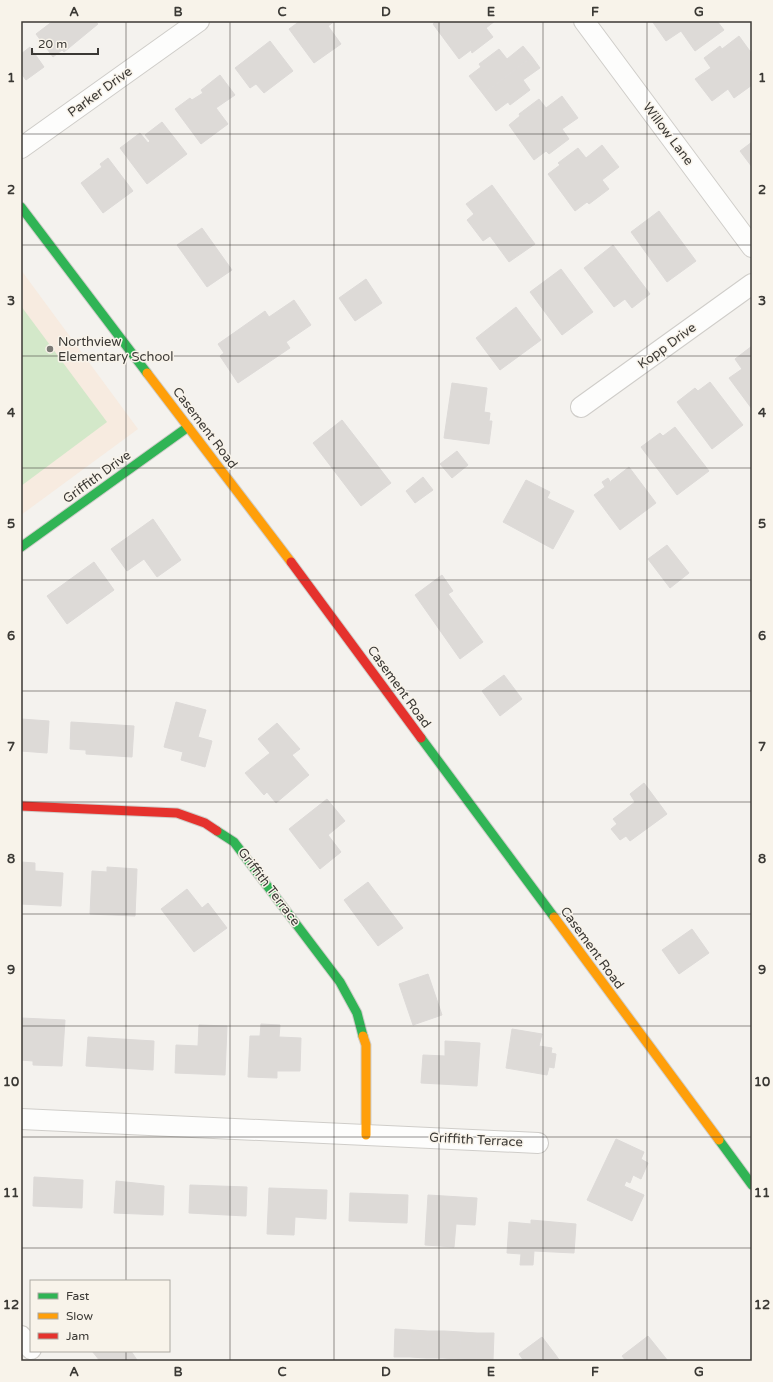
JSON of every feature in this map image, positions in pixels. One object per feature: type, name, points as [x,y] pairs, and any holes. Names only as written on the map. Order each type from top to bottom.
[{"type":"street","name":"Parker Drive","points":[[21,148],[199,21]]},
{"type":"street","name":"Willow Lane","points":[[584,21],[752,247]]},
{"type":"street","name":"Casement Road","points":[[21,207],[311,589],[752,1185]]},
{"type":"street","name":"Kopp Drive","points":[[581,407],[752,284]]},
{"type":"street","name":"Griffith Drive","points":[[21,548],[188,427]]},
{"type":"street","name":"Griffith Terrace","points":[[21,806],[177,813],[205,823],[234,842],[340,982],[357,1013],[366,1045],[366,1135]]},
{"type":"street","name":"Griffith Terrace","points":[[21,1118],[538,1143]]},
{"type":"street","points":[[21,1336],[30,1347]]},
{"type":"street","points":[[33,1352],[40,1361]]},
{"type":"shaded area","name":"Northview Elementary School","points":[[21,270],[138,429],[21,515]]},
{"type":"green space","points":[[21,306],[107,422],[21,486]]},
{"type":"building","points":[[53,21],[95,21],[98,24],[64,52],[62,50],[53,57],[36,34]]},
{"type":"building","points":[[300,21],[335,21],[328,26],[341,44],[314,63],[289,29]]},
{"type":"building","points":[[436,21],[495,21],[486,28],[493,37],[472,53],[471,50],[459,59],[433,24]]},
{"type":"building","points":[[652,21],[717,21],[724,30],[695,51],[681,31],[666,41]]},
{"type":"building","points":[[739,36],[752,54],[752,85],[734,98],[728,89],[712,101],[695,79],[711,68],[704,58],[720,46],[722,49]]},
{"type":"building","points":[[270,41],[293,71],[264,93],[256,84],[250,88],[235,68]]},
{"type":"building","points":[[523,46],[532,57],[483,94],[469,76],[481,67],[479,64],[499,49],[507,59]]},
{"type":"building","points":[[30,47],[44,67],[26,80],[21,73],[21,54]]},
{"type":"building","points":[[532,57],[540,68],[523,80],[530,90],[510,105],[508,102],[496,111],[483,94]]},
{"type":"building","points":[[220,75],[235,95],[216,108],[228,124],[201,144],[175,109],[190,98],[192,100],[203,93],[201,90]]},
{"type":"building","points":[[562,96],[578,118],[562,129],[569,139],[549,154],[546,151],[534,160],[509,125],[520,116],[519,114],[539,99],[546,108]]},
{"type":"building","points":[[162,122],[187,154],[147,184],[120,148],[140,133],[148,143],[150,141],[145,135]]},
{"type":"building","points":[[752,142],[752,167],[740,151]]},
{"type":"building","points":[[602,145],[619,167],[602,180],[609,189],[589,204],[587,202],[575,211],[548,174],[560,165],[558,163],[578,148],[586,158]]},
{"type":"building","points":[[108,158],[133,191],[103,213],[81,183],[102,167],[100,164]]},
{"type":"building","points":[[492,185],[535,244],[509,262],[490,236],[483,241],[467,220],[474,214],[466,204]]},
{"type":"building","points":[[659,211],[696,261],[667,282],[631,232]]},
{"type":"building","points":[[202,228],[232,270],[207,287],[177,245]]},
{"type":"building","points":[[613,245],[650,294],[632,308],[625,299],[614,307],[584,268]]},
{"type":"building","points":[[561,269],[593,312],[562,335],[530,292]]},
{"type":"building","points":[[366,279],[382,303],[355,321],[339,298]]},
{"type":"building","points":[[294,300],[311,325],[286,342],[290,348],[238,383],[220,356],[224,353],[218,344],[265,311],[269,317]]},
{"type":"building","points":[[516,307],[541,340],[500,370],[476,338]]},
{"type":"building","points":[[752,346],[752,409],[729,378],[742,369],[735,359]]},
{"type":"building","points":[[710,382],[743,425],[712,449],[677,402],[695,388],[698,391]]},
{"type":"building","points":[[452,383],[487,388],[484,412],[490,413],[489,421],[492,421],[489,444],[444,438]]},
{"type":"building","points":[[342,420],[391,483],[361,506],[313,443]]},
{"type":"building","points":[[675,427],[709,471],[677,495],[641,447],[660,433],[663,436]]},
{"type":"building","points":[[457,451],[468,465],[452,478],[440,464]]},
{"type":"building","points":[[629,467],[656,503],[620,530],[594,495],[605,487],[602,482],[608,478],[611,483],[611,481]]},
{"type":"building","points":[[423,477],[433,490],[415,503],[406,491]]},
{"type":"building","points":[[526,480],[550,492],[547,498],[574,511],[553,549],[503,522]]},
{"type":"building","points":[[153,519],[181,560],[157,577],[144,559],[127,571],[111,549]]},
{"type":"building","points":[[667,545],[689,573],[670,588],[648,559]]},
{"type":"building","points":[[94,562],[114,590],[67,624],[47,596]]},
{"type":"building","points":[[442,575],[453,591],[448,594],[483,642],[460,659],[415,595]]},
{"type":"building","points":[[504,675],[522,699],[500,716],[482,691]]},
{"type":"building","points":[[176,702],[206,710],[198,737],[212,741],[205,767],[181,760],[183,752],[164,747]]},
{"type":"building","points":[[21,719],[49,721],[47,753],[21,751]]},
{"type":"building","points":[[71,722],[134,726],[132,757],[86,754],[86,750],[70,749]]},
{"type":"building","points":[[277,723],[300,749],[292,755],[309,775],[276,803],[267,792],[264,795],[245,773],[270,753],[258,739]]},
{"type":"building","points":[[644,783],[667,814],[630,841],[626,836],[620,840],[611,829],[617,824],[613,819],[635,802],[630,794]]},
{"type":"building","points":[[327,799],[345,821],[328,835],[341,852],[320,869],[289,829]]},
{"type":"building","points":[[21,862],[35,863],[35,871],[63,873],[61,906],[21,904]]},
{"type":"building","points":[[107,867],[137,869],[135,916],[90,914],[92,871],[107,872]]},
{"type":"building","points":[[368,882],[403,928],[378,946],[344,900]]},
{"type":"building","points":[[187,889],[202,908],[208,903],[227,928],[194,952],[161,909]]},
{"type":"building","points":[[692,929],[709,953],[679,974],[662,950]]},
{"type":"building","points":[[428,974],[442,1015],[413,1025],[399,984]]},
{"type":"building","points":[[21,1018],[65,1020],[62,1066],[33,1065],[33,1061],[21,1060]]},
{"type":"building","points":[[261,1024],[280,1025],[279,1037],[301,1038],[300,1071],[277,1071],[277,1078],[248,1077],[250,1036],[260,1036]]},
{"type":"building","points":[[199,1025],[227,1026],[225,1075],[175,1073],[176,1045],[198,1046]]},
{"type":"building","points":[[512,1029],[542,1034],[539,1046],[552,1048],[551,1053],[556,1054],[554,1068],[549,1067],[547,1075],[506,1068]]},
{"type":"building","points":[[88,1037],[154,1041],[153,1070],[86,1066]]},
{"type":"building","points":[[445,1041],[480,1043],[477,1086],[421,1083],[423,1055],[445,1056]]},
{"type":"building","points":[[616,1139],[644,1152],[641,1159],[648,1163],[641,1179],[633,1175],[630,1183],[626,1181],[624,1186],[644,1195],[632,1221],[587,1200]]},
{"type":"building","points":[[34,1177],[83,1180],[82,1208],[33,1206]]},
{"type":"building","points":[[116,1181],[164,1186],[163,1215],[114,1213]]},
{"type":"building","points":[[190,1185],[247,1187],[246,1216],[189,1213]]},
{"type":"building","points":[[269,1188],[327,1190],[326,1219],[295,1217],[294,1235],[267,1234]]},
{"type":"building","points":[[350,1193],[408,1195],[407,1223],[349,1221]]},
{"type":"building","points":[[428,1195],[477,1198],[475,1225],[456,1224],[454,1247],[425,1245]]},
{"type":"building","points":[[531,1220],[576,1224],[574,1253],[534,1251],[533,1265],[520,1265],[521,1254],[507,1253],[509,1222],[531,1224]]},
{"type":"building","points":[[395,1329],[411,1330],[410,1357],[394,1357]]},
{"type":"building","points":[[411,1330],[428,1331],[427,1358],[410,1357]]},
{"type":"building","points":[[428,1331],[444,1331],[443,1358],[427,1358]]},
{"type":"building","points":[[444,1331],[461,1332],[459,1359],[443,1358]]},
{"type":"building","points":[[461,1332],[477,1333],[476,1360],[459,1359]]},
{"type":"building","points":[[477,1333],[494,1333],[493,1360],[476,1360]]},
{"type":"building","points":[[648,1336],[668,1361],[626,1361],[622,1356]]},
{"type":"building","points":[[542,1337],[555,1354],[545,1361],[524,1361],[519,1354]]},
{"type":"building","points":[[93,1352],[113,1352],[100,1361]]},
{"type":"building","points":[[113,1352],[132,1352],[137,1360],[100,1361]]},
{"type":"building","points":[[555,1354],[560,1361],[545,1361]]},
{"type":"traffic: fast","points":[[21,207],[147,373]]},
{"type":"traffic: fast","points":[[21,547],[188,427]]},
{"type":"traffic: fast","points":[[421,738],[554,917]]},
{"type":"traffic: fast","points":[[217,831],[234,842],[340,982],[357,1013],[363,1036]]},
{"type":"traffic: fast","points":[[719,1140],[752,1185]]},
{"type":"traffic: slow","points":[[147,373],[291,562]]},
{"type":"traffic: slow","points":[[554,917],[719,1140]]},
{"type":"traffic: slow","points":[[363,1036],[366,1045],[366,1135]]},
{"type":"traffic: jam","points":[[291,562],[421,738]]},
{"type":"traffic: jam","points":[[21,806],[177,813],[205,823],[217,831]]},
{"type":"place","name":"Northview Elementary School","points":[[50,349]]}]
